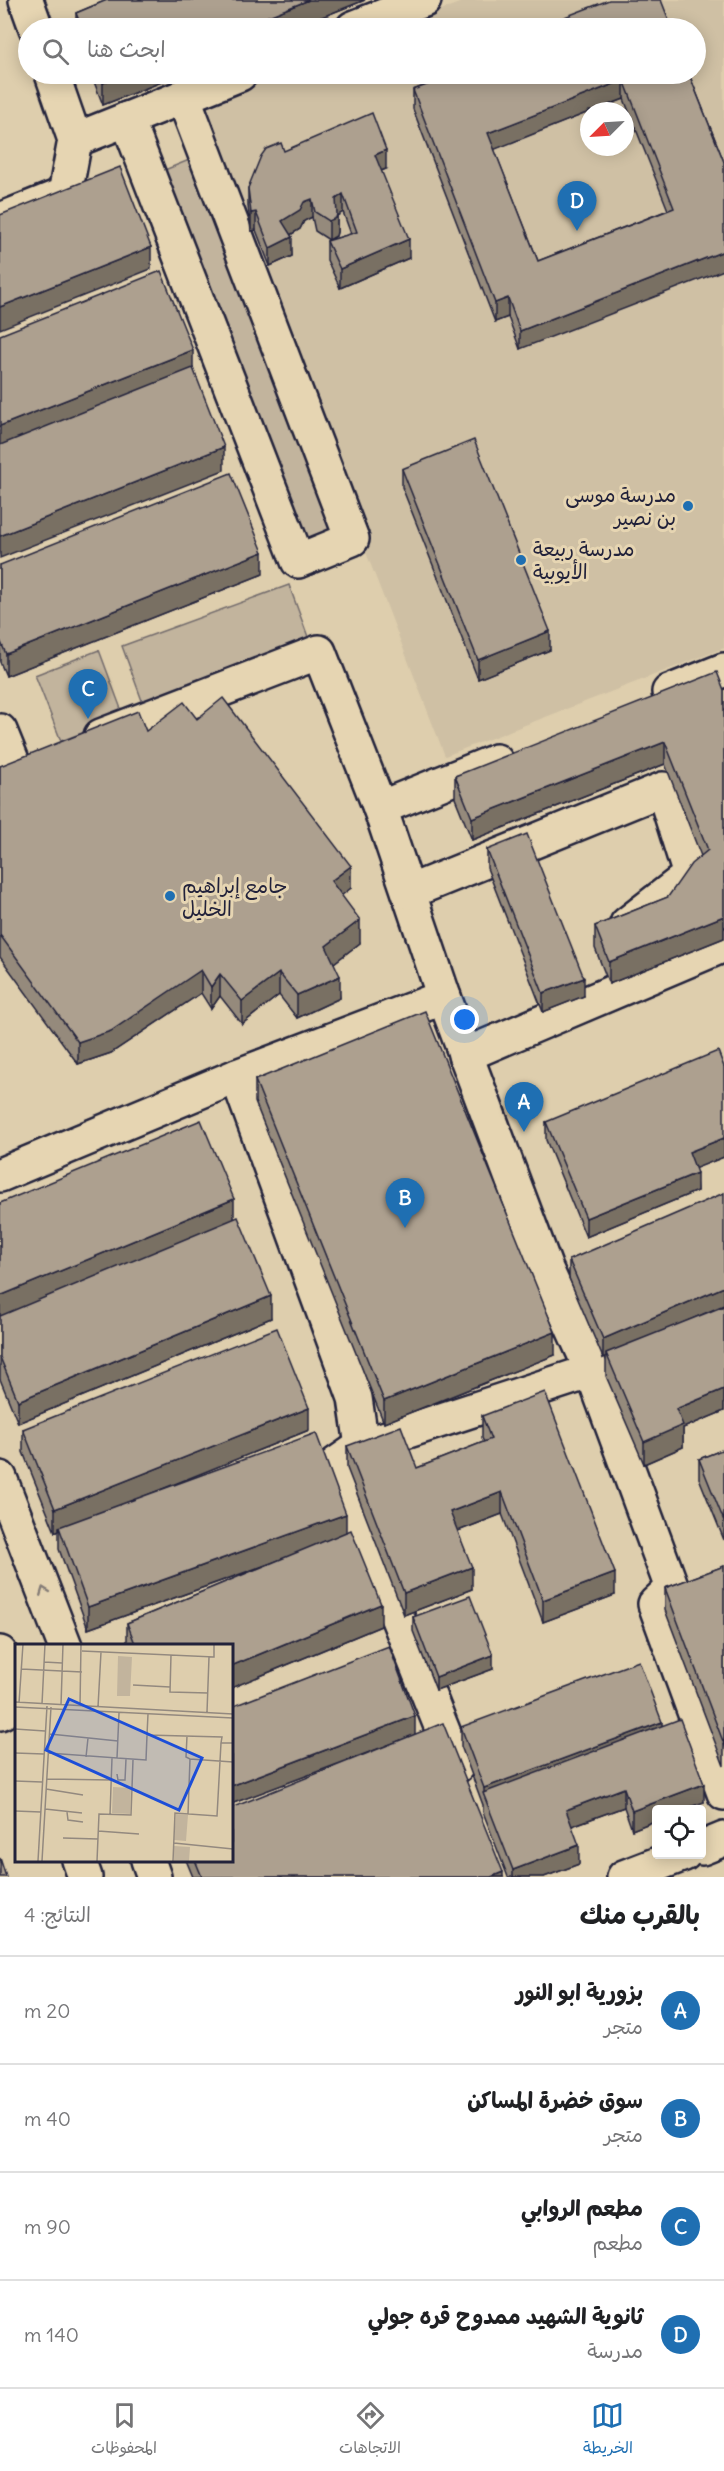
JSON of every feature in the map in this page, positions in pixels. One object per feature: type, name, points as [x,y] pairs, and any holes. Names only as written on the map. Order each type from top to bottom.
[{"type":"street","points":[[26,0],[32,18]]},
{"type":"street","points":[[378,18],[424,0]]},
{"type":"street","points":[[0,220],[65,194],[75,140],[55,84]]},
{"type":"street","points":[[75,140],[214,84]]},
{"type":"street","points":[[127,119],[298,561],[352,539],[183,96]]},
{"type":"street","points":[[0,731],[8,771],[319,652],[380,808],[465,1055],[546,1269],[592,1371],[672,1588],[655,1604],[724,1793]]},
{"type":"street","points":[[646,701],[724,670]]},
{"type":"street","points":[[380,808],[524,750]]},
{"type":"street","points":[[408,892],[663,789],[690,875],[627,924]]},
{"type":"street","points":[[465,1055],[724,946]]},
{"type":"street","points":[[0,1175],[237,1076],[444,997]]},
{"type":"street","points":[[237,1076],[355,1398],[362,1446]]},
{"type":"street","points":[[467,1789],[336,1464],[362,1446],[592,1371]]},
{"type":"street","points":[[0,1478],[64,1644]]},
{"type":"street","points":[[0,1653],[15,1692]]},
{"type":"street","points":[[0,1713],[15,1706]]},
{"type":"street","points":[[706,1846],[724,1839]]},
{"type":"street","points":[[624,1877],[671,1859]]},
{"type":"street","points":[[80,1862],[85,1877]]},
{"type":"street","points":[[149,1862],[154,1877]]},
{"type":"shaded area","points":[[467,0],[724,0],[724,648],[445,756],[193,106],[251,84],[706,84],[706,18],[419,18]]},
{"type":"shaded area","points":[[194,158],[344,535],[304,550],[155,174]]},
{"type":"shaded area","points":[[289,585],[311,645],[144,706],[122,646]]},
{"type":"shaded area","points":[[99,650],[124,717],[61,741],[35,675]]},
{"type":"building","points":[[107,0],[309,0],[263,18],[78,18],[76,13]]},
{"type":"building","points":[[609,0],[661,0],[668,18],[562,18]]},
{"type":"building","points":[[430,84],[614,84],[488,133],[538,261],[674,208],[626,84],[693,84],[724,162],[724,251],[520,331],[508,298],[495,303],[413,90]]},
{"type":"building","points":[[372,113],[386,150],[375,155],[409,239],[340,269],[327,241],[357,232],[343,194],[336,199],[336,218],[329,221],[315,212],[312,199],[304,202],[300,210],[282,221],[292,237],[270,248],[256,212],[251,213],[248,188],[266,149],[281,143],[284,151]]},
{"type":"building","points":[[120,167],[151,247],[0,307],[0,215]]},
{"type":"building","points":[[161,271],[193,350],[0,426],[0,335]]},
{"type":"building","points":[[193,368],[224,447],[0,536],[0,445]]},
{"type":"building","points":[[474,440],[550,631],[478,660],[402,469]]},
{"type":"building","points":[[231,473],[263,552],[6,654],[0,640],[0,565]]},
{"type":"building","points":[[717,672],[724,690],[724,916],[609,962],[595,926],[668,897],[691,864],[708,850],[665,742],[472,818],[455,776]]},
{"type":"building","name":"جامع إبراهيم الخليل","points":[[223,698],[351,866],[331,881],[360,920],[326,946],[340,976],[297,995],[279,973],[242,1001],[220,974],[211,987],[201,970],[111,1031],[78,1042],[0,935],[0,766],[138,711],[146,731],[184,702],[197,719]]},
{"type":"building","points":[[527,834],[584,978],[543,993],[487,850]]},
{"type":"building","points":[[425,1011],[555,1332],[384,1401],[255,1080]]},
{"type":"building","points":[[718,1051],[724,1067],[724,1138],[689,1152],[697,1173],[586,1218],[546,1122]]},
{"type":"building","points":[[201,1120],[234,1199],[0,1296],[0,1203]]},
{"type":"building","points":[[724,1193],[724,1287],[603,1339],[569,1260]]},
{"type":"building","points":[[238,1217],[271,1296],[18,1401],[0,1357],[0,1316]]},
{"type":"building","points":[[724,1306],[724,1389],[676,1409],[683,1425],[644,1442],[606,1353]]},
{"type":"building","points":[[277,1328],[309,1408],[55,1509],[23,1429]]},
{"type":"building","points":[[545,1392],[615,1573],[543,1600],[502,1492],[450,1512],[472,1567],[404,1593],[347,1446],[401,1426],[417,1468],[491,1439],[482,1416]]},
{"type":"building","points":[[316,1433],[346,1514],[88,1607],[59,1527]]},
{"type":"building","points":[[724,1449],[724,1521],[699,1459]]},
{"type":"building","points":[[351,1530],[381,1604],[232,1666],[232,1644],[135,1644],[127,1623]]},
{"type":"building","points":[[724,1566],[724,1744],[665,1588]]},
{"type":"building","points":[[470,1596],[493,1655],[436,1677],[413,1617]]},
{"type":"building","points":[[389,1646],[415,1716],[232,1786],[232,1707]]},
{"type":"building","points":[[639,1661],[662,1722],[484,1788],[461,1727]]},
{"type":"building","points":[[680,1719],[704,1784],[632,1811],[624,1788],[566,1810],[579,1845],[513,1870],[483,1793]]},
{"type":"building","points":[[443,1723],[503,1872],[491,1877],[202,1877],[196,1862],[232,1862],[232,1808]]},
{"type":"building","points":[[0,1858],[6,1877],[0,1877]]},
{"type":"place","name":"ثانوية الشهيد ممدوح قره جولي","points":[[577,231]]},
{"type":"place","name":"مدرسة موسى بن نصير","points":[[688,506]]},
{"type":"place","name":"مدرسة ربيعة الأيوبية","points":[[521,560]]},
{"type":"place","name":"مطعم الروابي","points":[[88,719]]},
{"type":"place","name":"جامع إبراهيم الخليل","points":[[170,896]]},
{"type":"place","name":"بزورية ابو النور","points":[[524,1132]]},
{"type":"place","name":"سوق خضرة المساكن","points":[[405,1228]]}]
